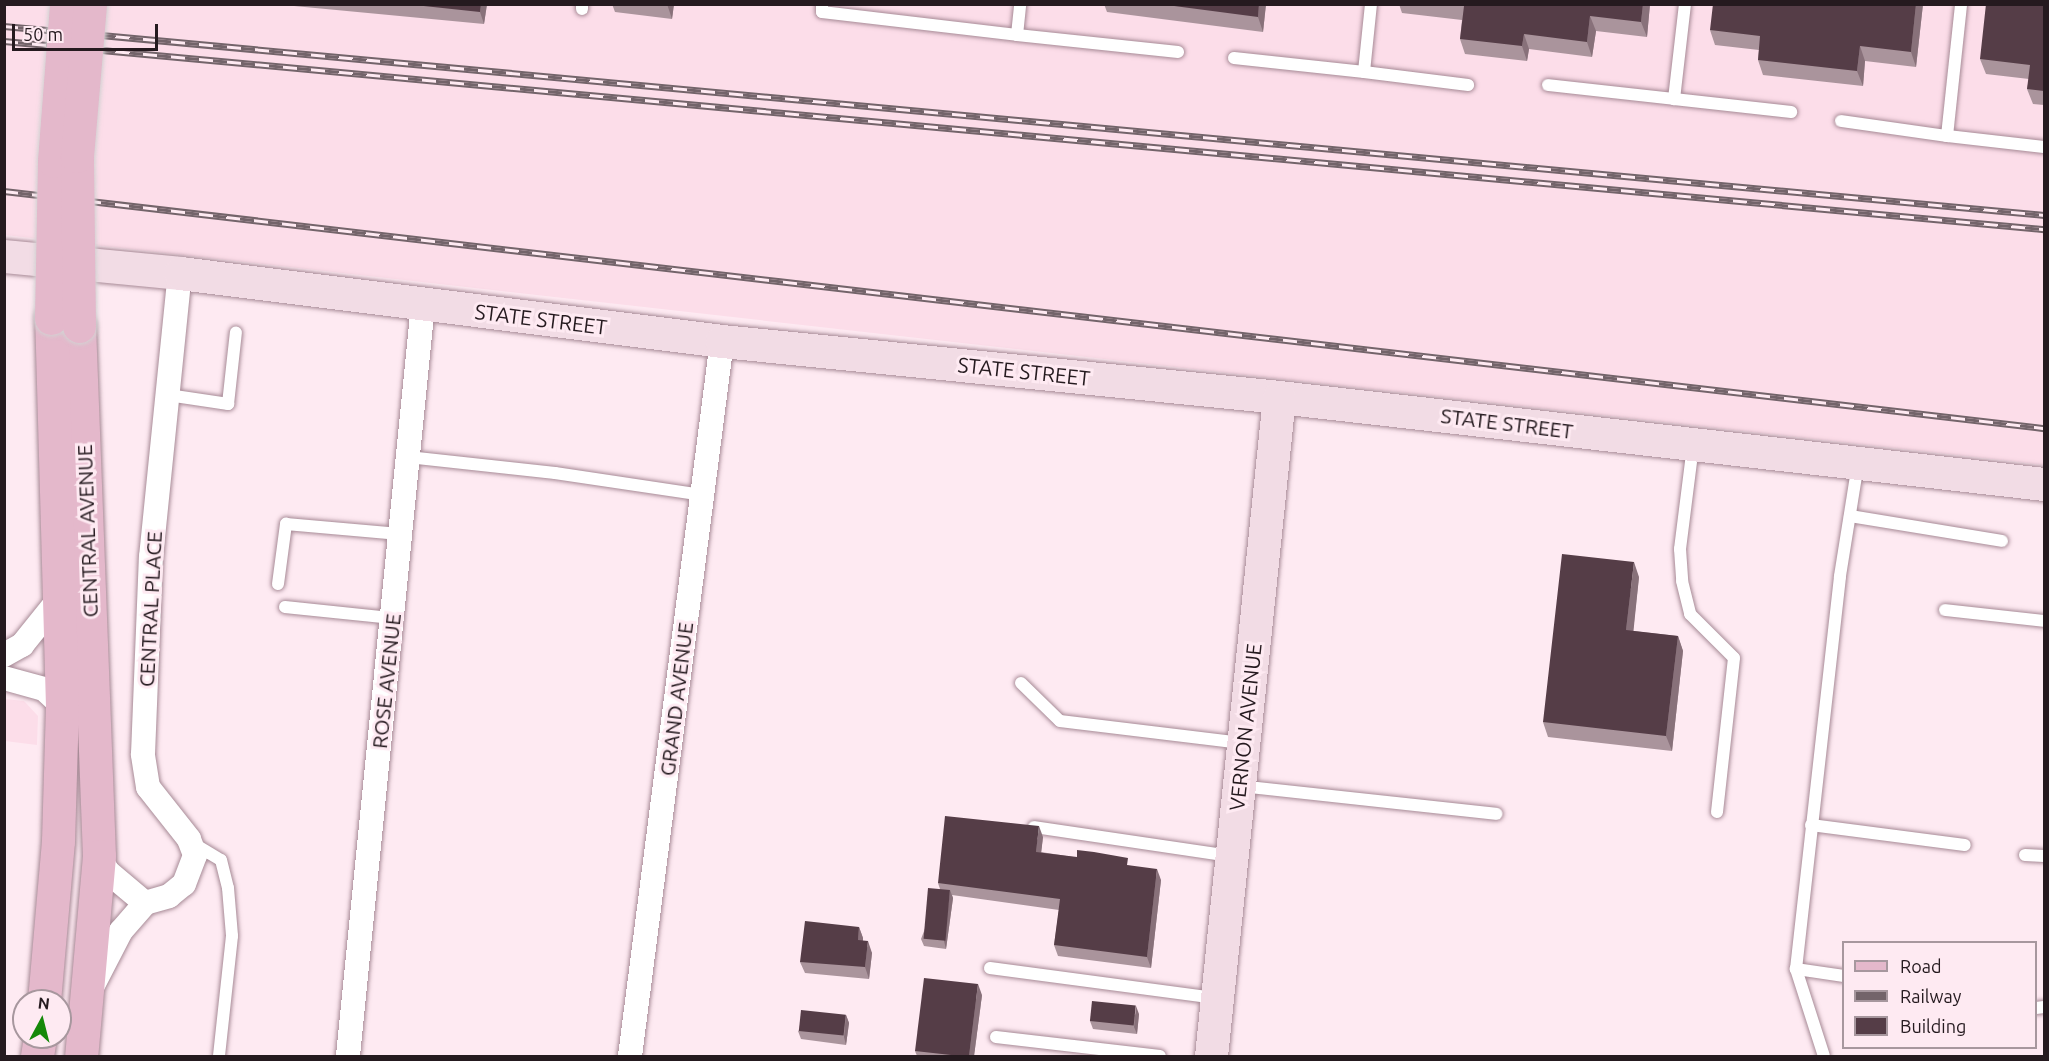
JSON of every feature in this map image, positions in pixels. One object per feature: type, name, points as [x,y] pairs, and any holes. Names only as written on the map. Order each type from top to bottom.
[{"type":"main road","name":"CENTRAL AVENUE","points":[[66,4],[54,161],[99,856],[81,1056]]},
{"type":"main road","name":"CENTRAL AVENUE","points":[[45,989],[58,841],[62,705],[60,599],[65,322],[90,4]]},
{"type":"street","name":"STATE STREET","points":[[4,256],[180,273],[722,341],[1279,397],[2044,484]]},
{"type":"street","name":"CENTRAL PLACE","points":[[180,273],[151,557],[143,754],[147,787],[190,842]]},
{"type":"street","name":"ROSE AVENUE","points":[[348,1056],[423,305]]},
{"type":"street","name":"GRAND AVENUE","points":[[630,1056],[722,341]]},
{"type":"street","name":"VERNON AVENUE","points":[[1211,1056],[1279,397]]},
{"type":"street","points":[[4,654],[22,645],[60,599]]},
{"type":"street","points":[[4,678],[44,689],[62,705]]},
{"type":"street","points":[[87,998],[121,931],[145,903],[169,896],[184,884],[195,855],[190,842]]},
{"type":"street","points":[[99,856],[108,872],[145,903]]},
{"type":"lane","points":[[822,4],[822,12],[1178,52]]},
{"type":"lane","points":[[1017,34],[1020,4]]},
{"type":"lane","points":[[1364,72],[1371,4]]},
{"type":"lane","points":[[1674,99],[1685,4]]},
{"type":"lane","points":[[1947,136],[1961,4]]},
{"type":"lane","points":[[1234,58],[1468,86]]},
{"type":"lane","points":[[1548,85],[1791,111]]},
{"type":"lane","points":[[1841,121],[2044,147]]},
{"type":"lane","points":[[168,395],[228,404],[236,332]]},
{"type":"lane","points":[[1693,444],[1680,549],[1682,581],[1690,614],[1734,658],[1717,812]]},
{"type":"lane","points":[[408,457],[555,472],[703,495]]},
{"type":"lane","points":[[1824,1056],[1796,969],[1811,825],[1858,463]]},
{"type":"lane","points":[[1850,516],[2002,541]]},
{"type":"lane","points":[[278,584],[286,524],[400,534]]},
{"type":"lane","points":[[285,608],[392,618]]},
{"type":"lane","points":[[1945,610],[2044,621]]},
{"type":"lane","points":[[1021,683],[1060,722],[1243,743]]},
{"type":"lane","points":[[1239,786],[1496,814]]},
{"type":"lane","points":[[1811,825],[1965,845]]},
{"type":"lane","points":[[1034,827],[1232,856]]},
{"type":"lane","points":[[190,842],[220,860],[228,888],[232,936],[219,1056]]},
{"type":"lane","points":[[2025,855],[2044,856]]},
{"type":"lane","points":[[990,968],[1217,998]]},
{"type":"lane","points":[[1796,969],[1842,976]]},
{"type":"lane","points":[[996,1037],[1160,1056]]},
{"type":"shaded area","points":[[5,5],[2044,5],[2044,465],[5,235]]},
{"type":"shaded area","points":[[5,699],[24,701],[38,716],[37,745],[5,741]]},
{"type":"building","points":[[405,4],[481,4],[480,12]]},
{"type":"building","points":[[1159,4],[1259,4],[1258,17]]},
{"type":"building","points":[[1451,4],[1643,4],[1641,22],[1590,16],[1587,42],[1524,34],[1522,46],[1460,39],[1464,6]]},
{"type":"building","points":[[1713,4],[1916,4],[1911,52],[1860,46],[1857,71],[1758,60],[1760,36],[1710,30]]},
{"type":"building","points":[[1986,4],[2044,4],[2044,91],[2027,89],[2030,65],[1980,59]]},
{"type":"building","points":[[1562,554],[1634,562],[1626,630],[1678,636],[1666,736],[1543,722]]},
{"type":"building","points":[[945,816],[1039,826],[1036,852],[1077,857],[1077,850],[1094,852],[1128,858],[1127,865],[1157,869],[1147,957],[1054,945],[1060,899],[938,883]]},
{"type":"building","points":[[928,888],[950,890],[945,941],[924,939]]},
{"type":"building","points":[[805,921],[859,927],[858,940],[868,941],[865,967],[800,962]]},
{"type":"building","points":[[924,978],[978,984],[969,1056],[915,1051]]},
{"type":"building","points":[[1092,1001],[1136,1006],[1134,1025],[1090,1021]]},
{"type":"building","points":[[801,1010],[846,1015],[844,1036],[799,1031]]},
{"type":"railway","points":[[4,26],[2044,215]]},
{"type":"railway","points":[[4,41],[2044,229]]},
{"type":"railway","points":[[4,191],[2044,428]]}]
